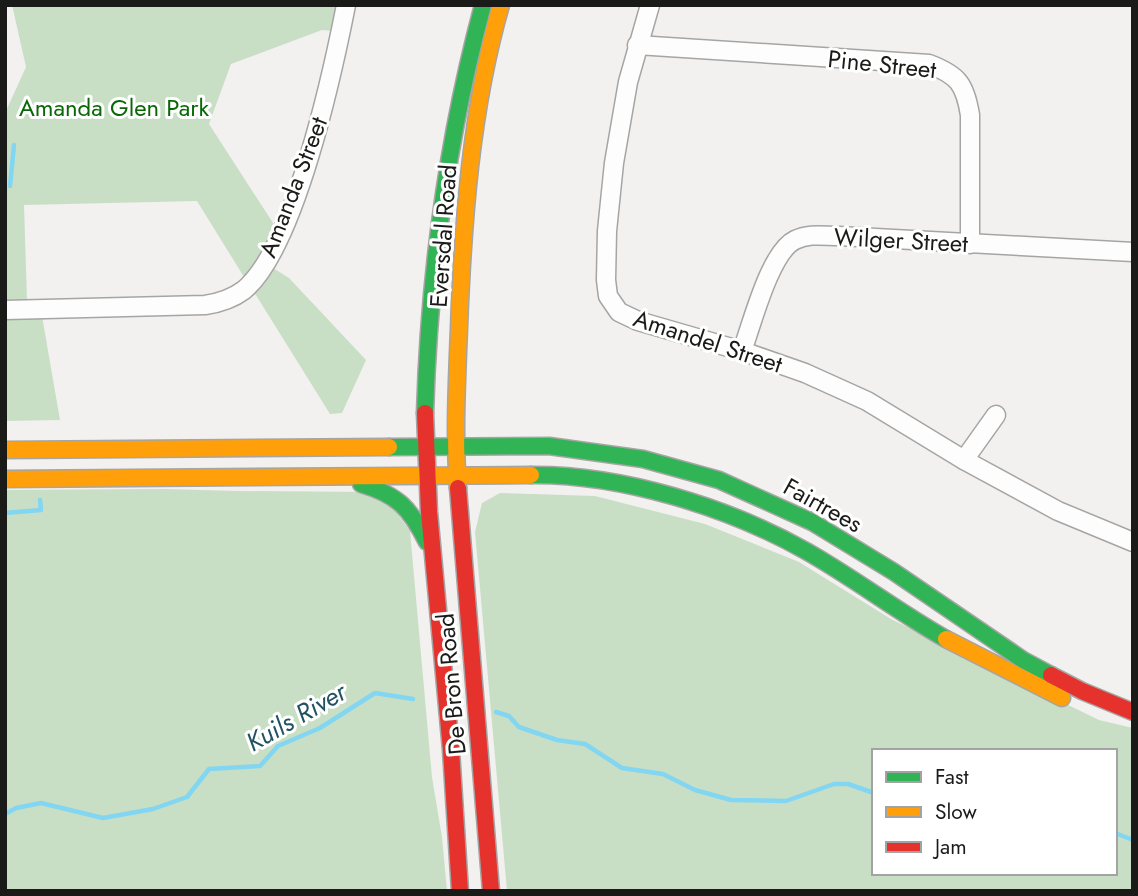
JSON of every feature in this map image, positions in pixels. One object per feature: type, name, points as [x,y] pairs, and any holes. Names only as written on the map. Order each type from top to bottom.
[{"type":"main road","name":"Eversdal Road","points":[[427,475],[430,289],[456,110],[483,5]]},
{"type":"main road","name":"Eversdal Road","points":[[456,474],[463,228],[485,66],[501,5]]},
{"type":"main road","name":"Fairtrees","points":[[426,445],[549,446],[613,453],[669,465],[719,480],[812,522],[894,572],[1023,660],[1082,691],[1133,712]]},
{"type":"main road","points":[[5,450],[426,445]]},
{"type":"main road","name":"De Bron Road","points":[[456,474],[491,891]]},
{"type":"main road","name":"Fairtrees","points":[[427,475],[550,475],[601,480],[674,496],[761,528],[794,545],[939,634],[1030,684],[1073,703],[1133,721]]},
{"type":"main road","points":[[5,479],[427,475]]},
{"type":"main road","name":"De Bron Road","points":[[427,475],[456,812],[460,891]]},
{"type":"main road","points":[[337,477],[380,489],[404,503],[421,530],[434,562]]},
{"type":"street","name":"Amanda Street","points":[[5,310],[205,305],[229,299],[245,289],[272,253],[303,172],[324,106],[346,5]]},
{"type":"street","name":"Amandel Street","points":[[650,5],[628,82],[614,163],[607,231],[608,296],[619,312],[638,321],[743,351],[805,373],[867,401],[964,460],[1058,511],[1133,542]]},
{"type":"street","name":"Pine Street","points":[[637,45],[929,64],[949,72],[962,85],[970,115],[970,244]]},
{"type":"street","name":"Wilger Street","points":[[743,351],[774,264],[780,252],[795,240],[813,236],[1133,252]]},
{"type":"street","points":[[964,460],[996,415]]},
{"type":"green space","name":"Amanda Glen Park","points":[[12,5],[337,5],[332,31],[322,30],[231,64],[209,124],[275,226],[268,244],[244,277],[197,201],[24,205],[27,301],[5,301],[5,113],[26,67]]},
{"type":"green space","points":[[273,268],[289,278],[366,360],[342,413],[330,414],[254,292]]},
{"type":"green space","points":[[42,316],[60,420],[5,421],[5,317]]},
{"type":"green space","points":[[5,490],[373,492],[391,505],[410,531],[432,777],[447,891],[5,891]]},
{"type":"green space","points":[[500,493],[595,496],[705,524],[799,562],[891,619],[1099,720],[1133,728],[1133,891],[507,891],[475,532],[482,503]]},
{"type":"waterway","points":[[10,186],[14,145]]},
{"type":"waterway","points":[[5,513],[41,510],[40,500]]},
{"type":"waterway","name":"Kuils River","points":[[5,814],[16,808],[41,803],[103,818],[153,809],[187,797],[209,769],[260,766],[278,746],[320,728],[375,693],[413,699]]},
{"type":"waterway","name":"Kuils River","points":[[496,712],[509,716],[519,727],[557,740],[585,744],[622,768],[663,774],[695,790],[731,800],[786,801],[834,784],[848,784],[872,792]]},
{"type":"waterway","name":"Kuils River","points":[[1117,834],[1133,840]]},
{"type":"traffic: fast","points":[[425,413],[431,309],[442,207],[459,106],[483,5]]},
{"type":"traffic: fast","points":[[389,447],[549,446],[643,459],[719,480],[812,522],[894,572],[1023,660],[1051,675]]},
{"type":"traffic: fast","points":[[531,475],[601,480],[637,487],[673,496],[743,520],[806,551],[946,639]]},
{"type":"traffic: fast","points":[[361,484],[385,493],[402,504],[427,542]]},
{"type":"traffic: slow","points":[[458,488],[457,388],[466,206],[482,84],[501,5]]},
{"type":"traffic: slow","points":[[5,450],[389,447]]},
{"type":"traffic: slow","points":[[5,479],[531,475]]},
{"type":"traffic: slow","points":[[946,639],[1062,698]]},
{"type":"traffic: jam","points":[[425,413],[429,512],[451,750],[460,891]]},
{"type":"traffic: jam","points":[[458,488],[491,891]]},
{"type":"traffic: jam","points":[[1051,675],[1133,712]]}]
